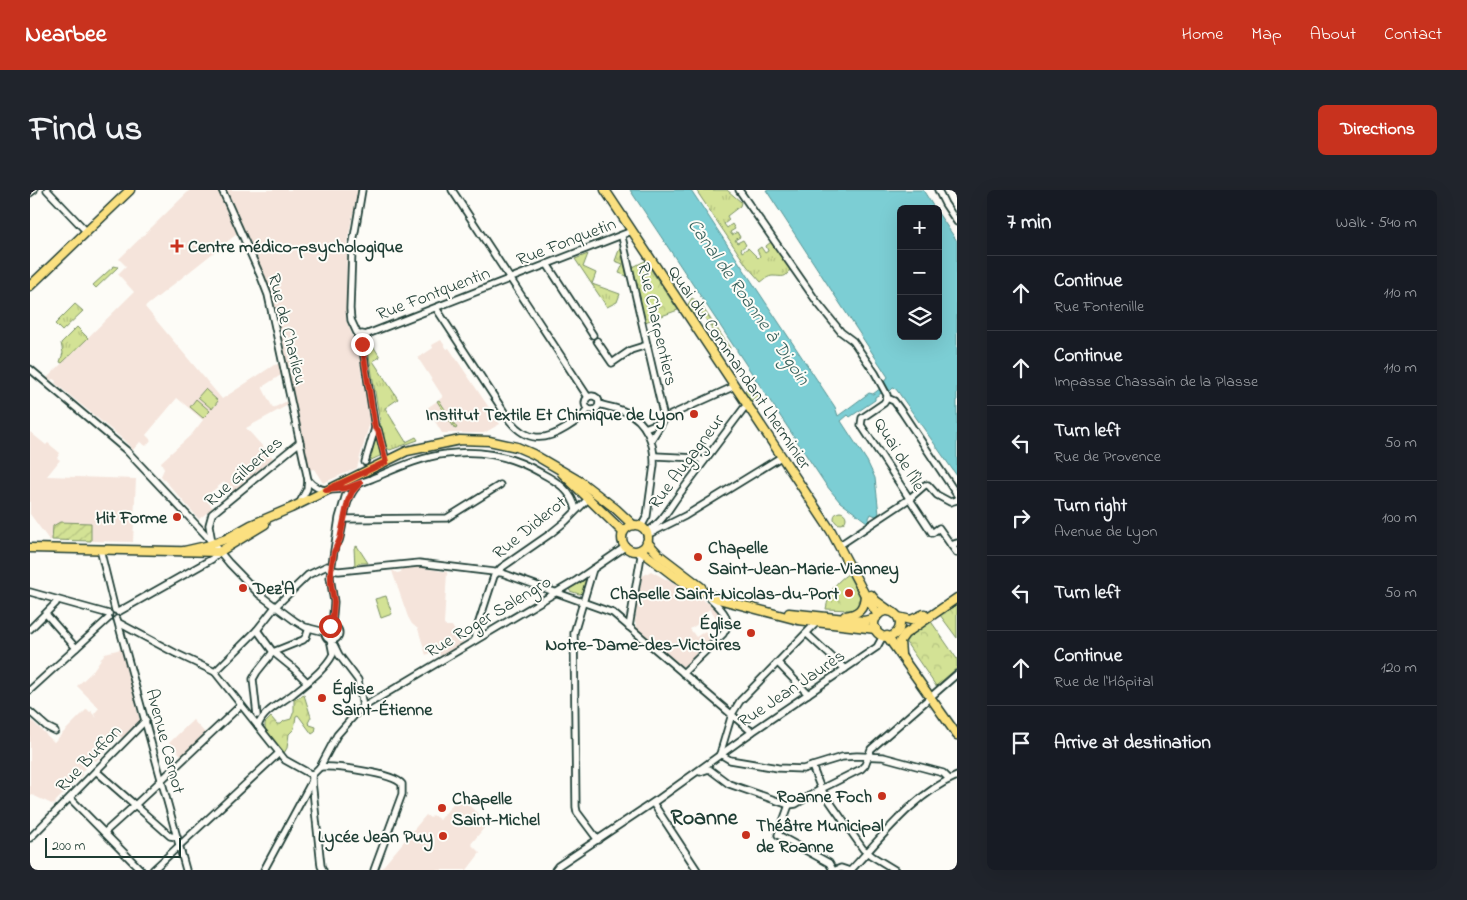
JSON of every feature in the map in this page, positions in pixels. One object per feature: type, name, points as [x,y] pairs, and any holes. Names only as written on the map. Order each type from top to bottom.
[{"type":"main road","points":[[30,286],[130,190]]},
{"type":"main road","name":"Quai du Commandant Lherminier","points":[[605,190],[827,524],[877,616]]},
{"type":"main road","points":[[184,550],[213,544],[407,451],[460,440],[482,440],[517,448],[552,463],[616,509],[643,532],[659,555],[694,582],[715,594],[746,607]]},
{"type":"main road","points":[[552,463],[623,532]]},
{"type":"main road","points":[[30,548],[220,552],[295,506]]},
{"type":"main road","points":[[643,532],[629,526],[623,532],[622,540],[626,547],[633,551],[638,550],[674,576],[706,594],[746,607],[816,623],[876,629],[900,653],[957,735]]},
{"type":"main road","points":[[638,550],[643,532]]},
{"type":"main road","name":"Quai du Commandant Lherminier","points":[[849,562],[856,569],[873,597],[890,611]]},
{"type":"main road","points":[[939,607],[957,592]]},
{"type":"main road","points":[[840,617],[853,615],[858,612],[864,605],[865,595]]},
{"type":"main road","points":[[900,653],[901,638],[928,614],[957,598]]},
{"type":"main road","points":[[767,612],[840,617],[864,621],[890,611],[898,617],[910,620],[928,614]]},
{"type":"main road","points":[[876,629],[877,616]]},
{"type":"main road","points":[[898,617],[900,623],[897,631],[900,653]]},
{"type":"main road","points":[[885,636],[916,625]]},
{"type":"street","points":[[30,193],[34,190]]},
{"type":"street","points":[[47,190],[86,231]]},
{"type":"street","name":"Rue de Charlieu","points":[[222,190],[268,295],[308,480]]},
{"type":"street","points":[[362,190],[352,249],[350,309],[351,320],[358,335],[357,340],[362,344],[375,428],[364,462]]},
{"type":"street","points":[[452,190],[588,397]]},
{"type":"street","points":[[739,190],[817,302],[841,332],[853,342],[875,373],[886,395],[898,406],[957,494]]},
{"type":"street","points":[[938,190],[944,204],[957,222]]},
{"type":"street","name":"Rue Fonquetin","points":[[510,279],[632,232]]},
{"type":"street","name":"Rue Charpentiers","points":[[622,237],[663,420]]},
{"type":"street","points":[[547,264],[612,363],[631,350],[647,345]]},
{"type":"street","name":"Rue Fontquentin","points":[[366,335],[510,279]]},
{"type":"street","points":[[436,308],[503,410],[525,434],[541,438],[549,437],[576,421],[588,409]]},
{"type":"street","points":[[358,335],[363,333],[366,335],[367,340],[362,344]]},
{"type":"street","points":[[30,369],[118,442],[249,585],[295,621],[309,628],[326,632]]},
{"type":"street","points":[[646,428],[735,386]]},
{"type":"street","name":"Quai de l'Île","points":[[886,395],[884,403],[862,418],[861,425],[932,532],[938,528],[954,544]]},
{"type":"street","points":[[588,397],[597,398],[599,404]]},
{"type":"street","points":[[588,397],[584,403],[588,409],[594,410],[599,404]]},
{"type":"street","points":[[599,404],[629,413],[639,419],[646,428],[651,440],[655,456],[643,532]]},
{"type":"street","name":"Rue Augagneur","points":[[643,532],[653,528],[664,517],[744,408],[748,406]]},
{"type":"street","points":[[651,440],[663,420]]},
{"type":"street","points":[[375,428],[378,430],[386,462]]},
{"type":"street","name":"Rue Gilbertes","points":[[213,544],[209,525],[212,514],[300,442]]},
{"type":"street","points":[[308,480],[314,487],[326,490],[346,488],[433,456],[479,453],[520,462],[548,477],[572,498],[576,510]]},
{"type":"street","points":[[655,456],[697,458],[704,461]]},
{"type":"street","points":[[643,532],[686,516],[782,457]]},
{"type":"street","points":[[295,506],[306,492],[308,480]]},
{"type":"street","points":[[332,626],[334,602],[329,568],[340,539],[343,519],[350,496],[360,483]]},
{"type":"street","points":[[840,545],[909,499],[926,484],[950,502],[957,500]]},
{"type":"street","points":[[343,519],[447,518],[500,485]]},
{"type":"street","points":[[334,552],[341,507],[346,494]]},
{"type":"street","name":"Rue Diderot","points":[[475,640],[475,634],[492,580],[497,572],[550,534],[589,498]]},
{"type":"street","points":[[30,690],[115,616],[212,559],[228,543],[264,521]]},
{"type":"street","points":[[195,552],[213,544]]},
{"type":"street","points":[[954,544],[957,554]]},
{"type":"street","points":[[227,561],[230,546]]},
{"type":"street","name":"Rue Roger Salengro","points":[[264,870],[336,736],[363,707],[556,592],[626,547]]},
{"type":"street","name":"Avenue Carnot","points":[[100,549],[115,616],[122,633],[186,870]]},
{"type":"street","points":[[629,627],[640,556],[638,550]]},
{"type":"street","points":[[215,672],[257,630],[275,607],[308,575],[329,568],[339,571],[419,563],[497,572],[613,613],[752,732]]},
{"type":"street","points":[[593,569],[574,634],[576,807],[577,812],[598,840]]},
{"type":"street","points":[[30,592],[115,616],[132,629],[175,653],[215,672],[286,762],[312,778],[321,866],[323,870]]},
{"type":"street","points":[[683,673],[723,634],[727,626],[725,614],[706,594]]},
{"type":"street","points":[[30,629],[57,600]]},
{"type":"street","points":[[46,614],[76,648]]},
{"type":"street","points":[[816,623],[740,701],[732,714],[720,754],[730,760],[778,768],[803,769],[842,757],[883,757],[955,777]]},
{"type":"street","points":[[332,626],[339,633],[338,637],[332,639],[327,637],[326,632],[328,627],[332,626]]},
{"type":"street","points":[[258,726],[260,715],[253,679],[273,652],[302,640],[306,637],[309,628]]},
{"type":"street","points":[[122,633],[132,629]]},
{"type":"street","points":[[257,630],[273,652],[308,682]]},
{"type":"street","points":[[807,634],[845,669]]},
{"type":"street","name":"Rue Jean Jaurès","points":[[555,870],[558,866],[877,647],[885,636]]},
{"type":"street","points":[[332,639],[336,655],[358,680],[363,707]]},
{"type":"street","points":[[247,713],[260,715],[308,682],[336,655]]},
{"type":"street","points":[[778,662],[808,694]]},
{"type":"street","points":[[711,761],[711,771],[729,784],[789,805],[796,804],[861,769],[865,765],[870,750],[957,674]]},
{"type":"street","points":[[30,680],[37,684]]},
{"type":"street","points":[[105,832],[241,705]]},
{"type":"street","points":[[30,712],[47,727],[55,731]]},
{"type":"street","name":"Rue Buffon","points":[[30,838],[146,720]]},
{"type":"street","points":[[153,870],[278,753]]},
{"type":"street","points":[[812,766],[821,789],[863,849],[895,870]]},
{"type":"street","points":[[320,767],[339,767],[375,773],[395,778],[403,786],[374,870]]},
{"type":"street","name":"Rue Jean Jaurès","points":[[652,802],[668,794],[704,770],[711,771]]},
{"type":"street","points":[[96,771],[170,836],[177,837]]},
{"type":"street","points":[[789,805],[778,835],[829,863],[834,870],[841,868],[849,870],[910,808],[955,777]]},
{"type":"street","points":[[70,798],[141,870]]},
{"type":"street","points":[[652,802],[697,870]]},
{"type":"shaded area","points":[[190,190],[218,190],[237,234],[145,307],[222,399],[274,365],[279,364],[281,375],[262,387],[273,408],[287,401],[288,405],[246,428],[273,458],[233,491],[224,482],[210,493],[209,503],[213,508],[199,519],[161,476],[164,469],[161,462],[192,434],[203,420],[177,398],[146,435],[151,440],[146,446],[140,442],[133,450],[125,441],[55,383],[56,381],[47,378],[134,292],[118,274],[126,266],[119,259]]},
{"type":"shaded area","points":[[226,190],[358,190],[347,243],[346,319],[360,356],[370,422],[357,468],[323,483],[314,469],[309,470],[270,291]]},
{"type":"shaded area","points":[[441,340],[447,349],[449,348],[500,424],[484,433],[442,433],[427,408],[443,397],[418,358],[433,348],[432,345]]},
{"type":"shaded area","points":[[30,432],[60,453],[57,458],[60,460],[47,476],[136,479],[133,542],[49,540],[30,514]]},
{"type":"shaded area","points":[[418,567],[447,572],[444,624],[445,626],[452,626],[463,644],[441,657],[436,650],[426,655],[418,629],[408,617],[392,570],[397,573],[401,572],[402,568]]},
{"type":"shaded area","points":[[651,571],[708,603],[720,612],[725,622],[722,631],[719,628],[721,625],[710,609],[698,617],[701,622],[690,629],[696,637],[705,631],[711,641],[685,666],[682,666],[659,647],[656,642],[654,643],[637,628],[635,622],[641,577]]},
{"type":"shaded area","points":[[121,649],[140,720],[122,738],[119,736],[96,761],[93,759],[81,773],[82,775],[54,805],[30,794],[30,719],[54,742],[87,709],[90,712],[92,711],[92,713],[97,718],[94,714],[99,708],[77,686],[92,672],[105,653]]},
{"type":"shaded area","points":[[193,720],[206,734],[182,756],[169,743]]},
{"type":"shaded area","name":"Lycée Jean Puy","points":[[459,796],[488,823],[471,844],[480,853],[467,870],[380,870],[426,815],[430,818],[433,815],[440,820]]},
{"type":"green space","points":[[696,190],[727,190],[741,202],[740,206],[727,216],[729,220],[724,224],[727,228],[732,224],[735,229],[730,232],[732,235],[737,232],[740,237],[735,240],[737,243],[743,240],[746,245],[741,249],[742,252],[748,248],[758,258],[760,256],[757,250],[761,247],[765,253],[768,251],[766,246],[771,242],[790,269],[787,274],[769,277],[761,282],[747,266]]},
{"type":"green space","points":[[620,247],[627,276],[619,273],[623,264],[615,261]]},
{"type":"green space","points":[[588,254],[583,267],[596,273],[592,284],[620,294],[617,302],[607,307],[575,259]]},
{"type":"green space","points":[[645,261],[678,310],[645,322],[633,267]]},
{"type":"green space","points":[[114,266],[118,267],[96,288],[93,285]]},
{"type":"green space","points":[[692,298],[700,303],[695,313],[692,313],[687,306]]},
{"type":"green space","points":[[75,304],[83,311],[62,331],[55,324]]},
{"type":"green space","points":[[701,305],[713,323],[711,327],[699,309]]},
{"type":"green space","points":[[714,324],[730,348],[728,352],[723,352],[724,348],[711,329]]},
{"type":"green space","points":[[77,327],[88,338],[62,363],[60,362],[63,353],[61,343]]},
{"type":"green space","points":[[370,341],[380,357],[373,361],[398,399],[385,408],[406,442],[416,437],[418,440],[390,450],[384,446],[368,350]]},
{"type":"green space","points":[[754,384],[759,396],[751,402],[744,391]]},
{"type":"green space","points":[[205,389],[218,401],[212,409],[198,397]]},
{"type":"green space","points":[[196,399],[210,411],[203,418],[190,407]]},
{"type":"green space","points":[[439,400],[457,428],[455,429],[437,401]]},
{"type":"green space","points":[[377,430],[382,455],[367,462]]},
{"type":"green space","points":[[838,512],[842,512],[846,518],[842,524],[838,524],[834,520],[834,516]]},
{"type":"green space","points":[[60,522],[91,523],[91,541],[52,540],[53,526]]},
{"type":"green space","points":[[357,546],[368,563],[358,563],[355,567],[354,548]]},
{"type":"green space","points":[[848,574],[860,597],[858,606],[851,610],[826,609],[833,589]]},
{"type":"green space","points":[[588,579],[582,593],[570,591],[569,589]]},
{"type":"green space","points":[[386,596],[392,614],[381,618],[375,599]]},
{"type":"green space","points":[[957,604],[957,638],[940,615]]},
{"type":"green space","points":[[930,620],[957,659],[957,668],[936,686],[905,641],[907,636]]},
{"type":"green space","points":[[304,695],[311,717],[308,723],[316,727],[315,732],[312,734],[298,715],[296,716],[294,729],[289,734],[287,748],[284,753],[265,729],[265,723],[271,717],[277,724],[291,719],[294,711],[294,700]]},
{"type":"water","name":"Canal de Roanne à Digoin","points":[[630,190],[691,190],[835,407],[838,416],[869,393],[873,394],[885,385],[884,382],[888,377],[766,190],[923,190],[932,205],[897,205],[897,340],[942,340],[942,219],[957,241],[957,476],[896,389],[893,388],[890,391],[888,389],[875,397],[875,400],[841,421],[867,461],[875,478],[879,514],[876,516],[871,514],[867,522],[840,502],[826,485],[737,351],[737,348],[735,348]]},
{"type":"place","name":"Centre médico-psychologique","points":[[177,246]]},
{"type":"place","name":"Institut Textile Et Chimique de Lyon","points":[[694,414]]},
{"type":"place","name":"Hit Forme","points":[[177,517]]},
{"type":"place","name":"Chapelle Saint-Jean-Marie-Vianney","points":[[698,557]]},
{"type":"place","name":"Dez'A","points":[[243,588]]},
{"type":"place","name":"Chapelle Saint-Nicolas-du-Port","points":[[849,593]]},
{"type":"place","name":"Église Notre-Dame-des-Victoires","points":[[751,633]]},
{"type":"place","name":"Église Saint-Étienne","points":[[322,698]]},
{"type":"place","name":"Roanne Foch","points":[[882,796]]},
{"type":"place","name":"Chapelle Saint-Michel","points":[[442,808]]},
{"type":"place","name":"Théâtre Municipal de Roanne","points":[[746,835]]},
{"type":"place","name":"Lycée Jean Puy","points":[[443,836]]},
{"type":"district","name":"Roanne","points":[[704,816]]},
{"type":"route","points":[[330,626],[332,626],[334,602],[330,577],[334,552],[340,539],[345,508],[352,492],[360,483],[338,490],[326,490],[386,462],[378,430],[375,428],[362,344]]}]
